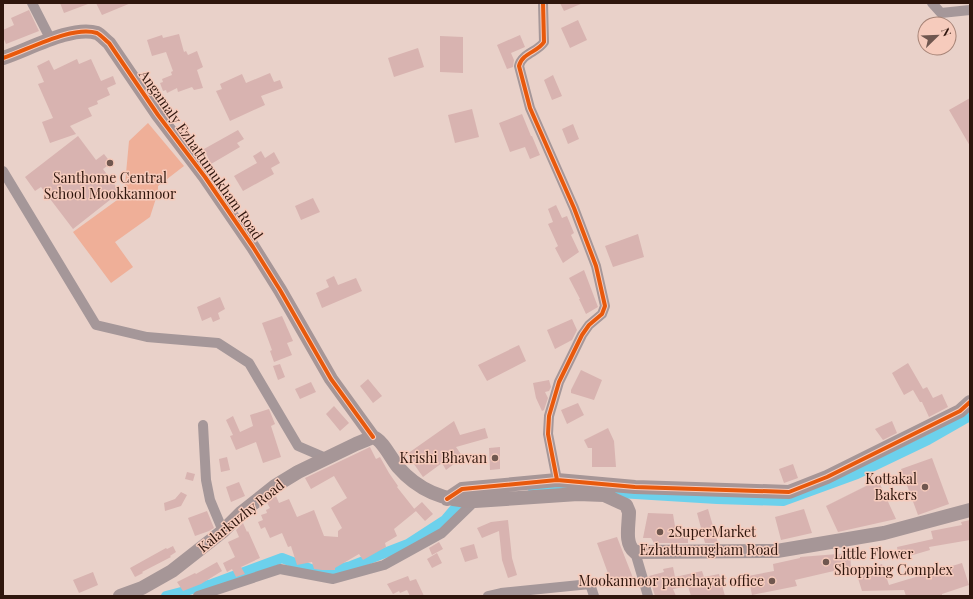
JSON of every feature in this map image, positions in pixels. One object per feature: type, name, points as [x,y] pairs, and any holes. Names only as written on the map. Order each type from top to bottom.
[{"type":"street","points":[[32,3],[50,40]]},
{"type":"street","points":[[543,3],[542,16],[544,42],[541,46],[523,58],[520,61],[519,66],[530,108],[574,208],[596,266],[605,306],[602,314],[589,325],[582,336],[559,382],[549,416],[548,434],[557,480]]},
{"type":"street","points":[[932,3],[941,13],[970,10]]},
{"type":"street","name":"Angamaly Ezhattumukham Road","points":[[3,58],[77,31],[98,33],[109,43],[158,115],[205,177],[254,248],[331,379],[373,437]]},
{"type":"street","points":[[3,171],[96,325],[147,337],[218,343],[249,363],[298,446],[326,458]]},
{"type":"street","points":[[198,596],[280,569],[333,579],[384,565],[442,533],[461,501],[462,489],[557,480],[635,487],[790,492],[827,477],[960,411],[970,402]]},
{"type":"street","points":[[203,425],[206,480],[210,500],[223,531]]},
{"type":"street","points":[[373,437],[379,440],[399,468],[417,484],[429,492],[461,501]]},
{"type":"street","name":"Kalarkuzhy Road","points":[[120,596],[142,588],[172,571],[223,531],[241,513],[275,486],[298,472],[326,458],[373,437]]},
{"type":"street","name":"Ezhattumugham Road","points":[[461,501],[578,494],[604,495],[626,505],[628,508],[628,543],[630,549],[635,552],[777,551],[884,532],[970,510]]},
{"type":"street","points":[[635,552],[648,596]]},
{"type":"street","points":[[488,596],[501,593],[590,584],[594,596]]},
{"type":"shaded area","points":[[148,123],[184,166],[158,186],[158,192],[150,217],[115,242],[133,267],[111,283],[73,232],[124,195],[129,141]]},
{"type":"building","points":[[60,3],[88,3],[88,4],[64,13]]},
{"type":"building","points":[[96,3],[131,3],[102,15]]},
{"type":"building","points":[[560,3],[583,3],[564,11]]},
{"type":"building","points":[[29,10],[39,31],[6,44],[3,37],[3,30],[14,25],[11,18]]},
{"type":"building","points":[[578,20],[587,40],[570,48],[561,28]]},
{"type":"building","points":[[179,34],[184,52],[186,51],[188,55],[197,51],[203,67],[197,70],[203,88],[194,90],[192,87],[178,92],[177,88],[167,93],[166,90],[163,91],[160,83],[163,82],[162,79],[172,75],[171,72],[173,71],[166,52],[152,56],[147,40],[162,35],[163,38]]},
{"type":"building","points":[[520,35],[525,47],[511,53],[514,60],[513,67],[507,69],[497,45]]},
{"type":"building","points":[[440,36],[463,37],[463,73],[440,72]]},
{"type":"building","points":[[418,48],[424,67],[394,77],[388,58]]},
{"type":"building","points":[[77,59],[79,64],[91,59],[101,81],[113,76],[116,84],[107,88],[110,95],[97,101],[98,104],[88,108],[92,116],[70,126],[76,134],[50,143],[42,122],[53,118],[38,84],[44,82],[37,66],[49,60],[54,70]]},
{"type":"building","points":[[270,73],[274,82],[280,80],[283,88],[261,96],[265,105],[230,121],[216,91],[222,89],[220,84],[242,74],[246,83]]},
{"type":"building","points":[[553,75],[562,96],[552,100],[544,80]]},
{"type":"building","points":[[970,98],[970,146],[949,110]]},
{"type":"building","points":[[472,109],[479,137],[455,143],[448,115]]},
{"type":"building","points":[[522,114],[540,155],[530,159],[525,147],[510,152],[499,123]]},
{"type":"building","points":[[573,124],[579,139],[568,144],[562,129]]},
{"type":"building","points":[[238,130],[244,139],[237,143],[240,147],[211,164],[204,149]]},
{"type":"building","points":[[78,136],[96,160],[104,154],[111,163],[103,169],[120,192],[73,229],[41,187],[35,191],[25,177]]},
{"type":"building","points":[[261,151],[265,158],[274,152],[280,163],[271,168],[274,174],[243,191],[234,176],[257,163],[253,156]]},
{"type":"building","points":[[313,198],[320,212],[301,220],[295,206]]},
{"type":"building","points":[[556,205],[562,218],[567,216],[574,233],[571,235],[579,252],[563,263],[555,248],[558,246],[548,224],[553,222],[548,209]]},
{"type":"building","points":[[638,234],[644,257],[613,267],[605,246]]},
{"type":"building","points":[[584,270],[598,307],[586,314],[569,278]]},
{"type":"building","points":[[334,276],[338,285],[356,278],[362,291],[322,308],[316,293],[329,287],[326,280]]},
{"type":"building","points":[[220,297],[225,309],[218,313],[220,319],[213,322],[211,317],[202,321],[197,307]]},
{"type":"building","points":[[282,316],[293,341],[287,343],[292,355],[274,362],[270,351],[272,350],[262,323]]},
{"type":"building","points":[[572,319],[577,330],[572,340],[555,349],[547,330]]},
{"type":"building","points":[[519,345],[526,361],[487,381],[478,365]]},
{"type":"building","points":[[908,363],[923,389],[927,387],[933,398],[942,394],[948,407],[929,417],[922,402],[920,402],[913,390],[904,395],[892,373]]},
{"type":"building","points":[[280,364],[285,377],[278,380],[273,366]]},
{"type":"building","points":[[581,370],[602,380],[594,400],[571,393]]},
{"type":"building","points":[[368,379],[382,396],[373,403],[360,386]]},
{"type":"building","points":[[549,380],[551,387],[549,391],[545,392],[548,398],[544,410],[542,411],[536,398],[533,383]]},
{"type":"building","points":[[311,382],[316,392],[300,399],[295,389]]},
{"type":"building","points":[[578,403],[584,415],[567,424],[561,410]]},
{"type":"building","points":[[334,406],[349,423],[340,431],[326,414]]},
{"type":"building","points":[[269,409],[275,424],[271,426],[281,457],[263,463],[256,442],[236,450],[230,436],[233,435],[226,420],[233,416],[240,432],[253,426],[250,415]]},
{"type":"building","points":[[454,421],[460,435],[485,428],[488,438],[456,447],[463,457],[446,470],[442,463],[423,477],[407,454]]},
{"type":"building","points":[[892,421],[897,433],[883,440],[875,429]]},
{"type":"building","points":[[608,428],[614,441],[616,467],[592,467],[592,448],[588,448],[584,440]]},
{"type":"building","points":[[370,447],[376,459],[380,457],[398,486],[397,487],[416,511],[394,529],[397,536],[385,543],[386,547],[363,560],[359,554],[335,568],[335,570],[314,569],[312,562],[297,565],[291,546],[288,547],[282,533],[270,538],[265,527],[261,529],[258,522],[263,520],[261,515],[267,513],[266,510],[270,508],[267,503],[276,496],[279,503],[289,499],[297,517],[314,510],[324,536],[338,537],[338,531],[342,528],[331,508],[347,498],[334,476],[311,489],[305,478]]},
{"type":"building","name":"Krishi Bhavan","points":[[500,447],[500,469],[490,470],[489,448]]},
{"type":"building","points":[[227,457],[230,470],[221,472],[219,459]]},
{"type":"building","name":"Kottakal Bakers","points":[[932,458],[949,504],[918,515],[901,469]]},
{"type":"building","points":[[793,464],[798,478],[784,483],[779,469]]},
{"type":"building","points":[[187,472],[195,474],[193,481],[185,479]]},
{"type":"building","points":[[878,480],[896,519],[838,532],[826,506]]},
{"type":"building","points":[[239,482],[245,496],[231,502],[226,487]]},
{"type":"building","points":[[181,492],[187,495],[181,506],[165,511],[164,503],[175,499]]},
{"type":"building","points":[[422,502],[433,514],[425,521],[414,509]]},
{"type":"building","points":[[708,509],[718,543],[705,543],[697,513]]},
{"type":"building","points":[[804,509],[812,533],[781,540],[775,517]]},
{"type":"building","points":[[207,511],[214,528],[195,536],[188,518]]},
{"type":"building","name":"2SuperMarket","points":[[648,513],[673,514],[675,535],[688,534],[688,543],[654,543],[651,538],[643,538]]},
{"type":"building","points":[[508,520],[512,558],[517,575],[508,578],[502,560],[499,531],[482,538],[477,528],[491,522]]},
{"type":"building","points":[[970,520],[970,540],[929,547],[930,550],[899,559],[897,547],[933,539],[931,531],[962,525],[961,522]]},
{"type":"building","points":[[243,523],[260,558],[241,567],[245,574],[236,577],[232,569],[227,572],[223,563],[235,557],[228,542],[239,537],[236,530]]},
{"type":"building","points":[[617,537],[633,578],[613,587],[597,543]]},
{"type":"building","points":[[439,542],[443,549],[432,555],[429,548]]},
{"type":"building","points":[[474,544],[478,558],[465,562],[460,548]]},
{"type":"building","points":[[173,546],[176,552],[170,556],[171,557],[135,577],[130,568],[166,548],[167,549]]},
{"type":"building","points":[[437,553],[442,563],[432,568],[427,559]]},
{"type":"building","points":[[850,553],[851,567],[795,580],[797,586],[752,595],[748,576],[774,571],[773,564],[800,557]]},
{"type":"building","points":[[217,562],[222,571],[201,584],[183,591],[177,582],[195,573],[196,574]]},
{"type":"building","points":[[962,563],[969,585],[942,594],[942,596],[906,596],[904,590],[862,591],[857,575],[882,564],[889,585]]},
{"type":"building","points":[[673,567],[675,577],[702,571],[704,577],[719,574],[725,596],[691,596],[688,586],[673,589],[676,596],[655,596],[649,576],[664,572],[663,569]]},
{"type":"building","points":[[93,572],[98,585],[79,593],[73,580]]},
{"type":"building","points":[[408,576],[410,581],[416,579],[424,596],[410,596],[407,590],[400,593],[399,591],[393,594],[387,584]]},
{"type":"waterway","points":[[603,492],[717,499],[783,501],[857,474],[928,440],[970,416]]},
{"type":"waterway","points":[[533,489],[573,489]]},
{"type":"waterway","points":[[166,596],[212,584],[282,558],[321,573],[351,566],[408,544],[445,520],[461,501]]},
{"type":"cycle path","points":[[543,3],[544,42],[523,58],[519,66],[530,108],[574,208],[596,266],[605,306],[602,314],[589,325],[582,335],[559,382],[549,416],[548,434],[557,480]]},
{"type":"cycle path","points":[[3,58],[63,35],[75,32],[87,31],[97,33],[109,43],[158,115],[205,177],[253,247],[280,290],[331,379],[373,437]]},
{"type":"cycle path","points":[[447,499],[462,489],[557,480],[635,487],[789,492],[827,477],[960,411],[970,402]]},
{"type":"place","name":"Santhome Central School Mookkannoor","points":[[110,163]]},
{"type":"place","name":"Krishi Bhavan","points":[[495,458]]},
{"type":"place","name":"Kottakal Bakers","points":[[925,487]]},
{"type":"place","name":"2SuperMarket","points":[[660,532]]},
{"type":"place","name":"Little Flower Shopping Complex","points":[[826,562]]},
{"type":"place","name":"Mookannoor panchayat office","points":[[772,581]]}]
